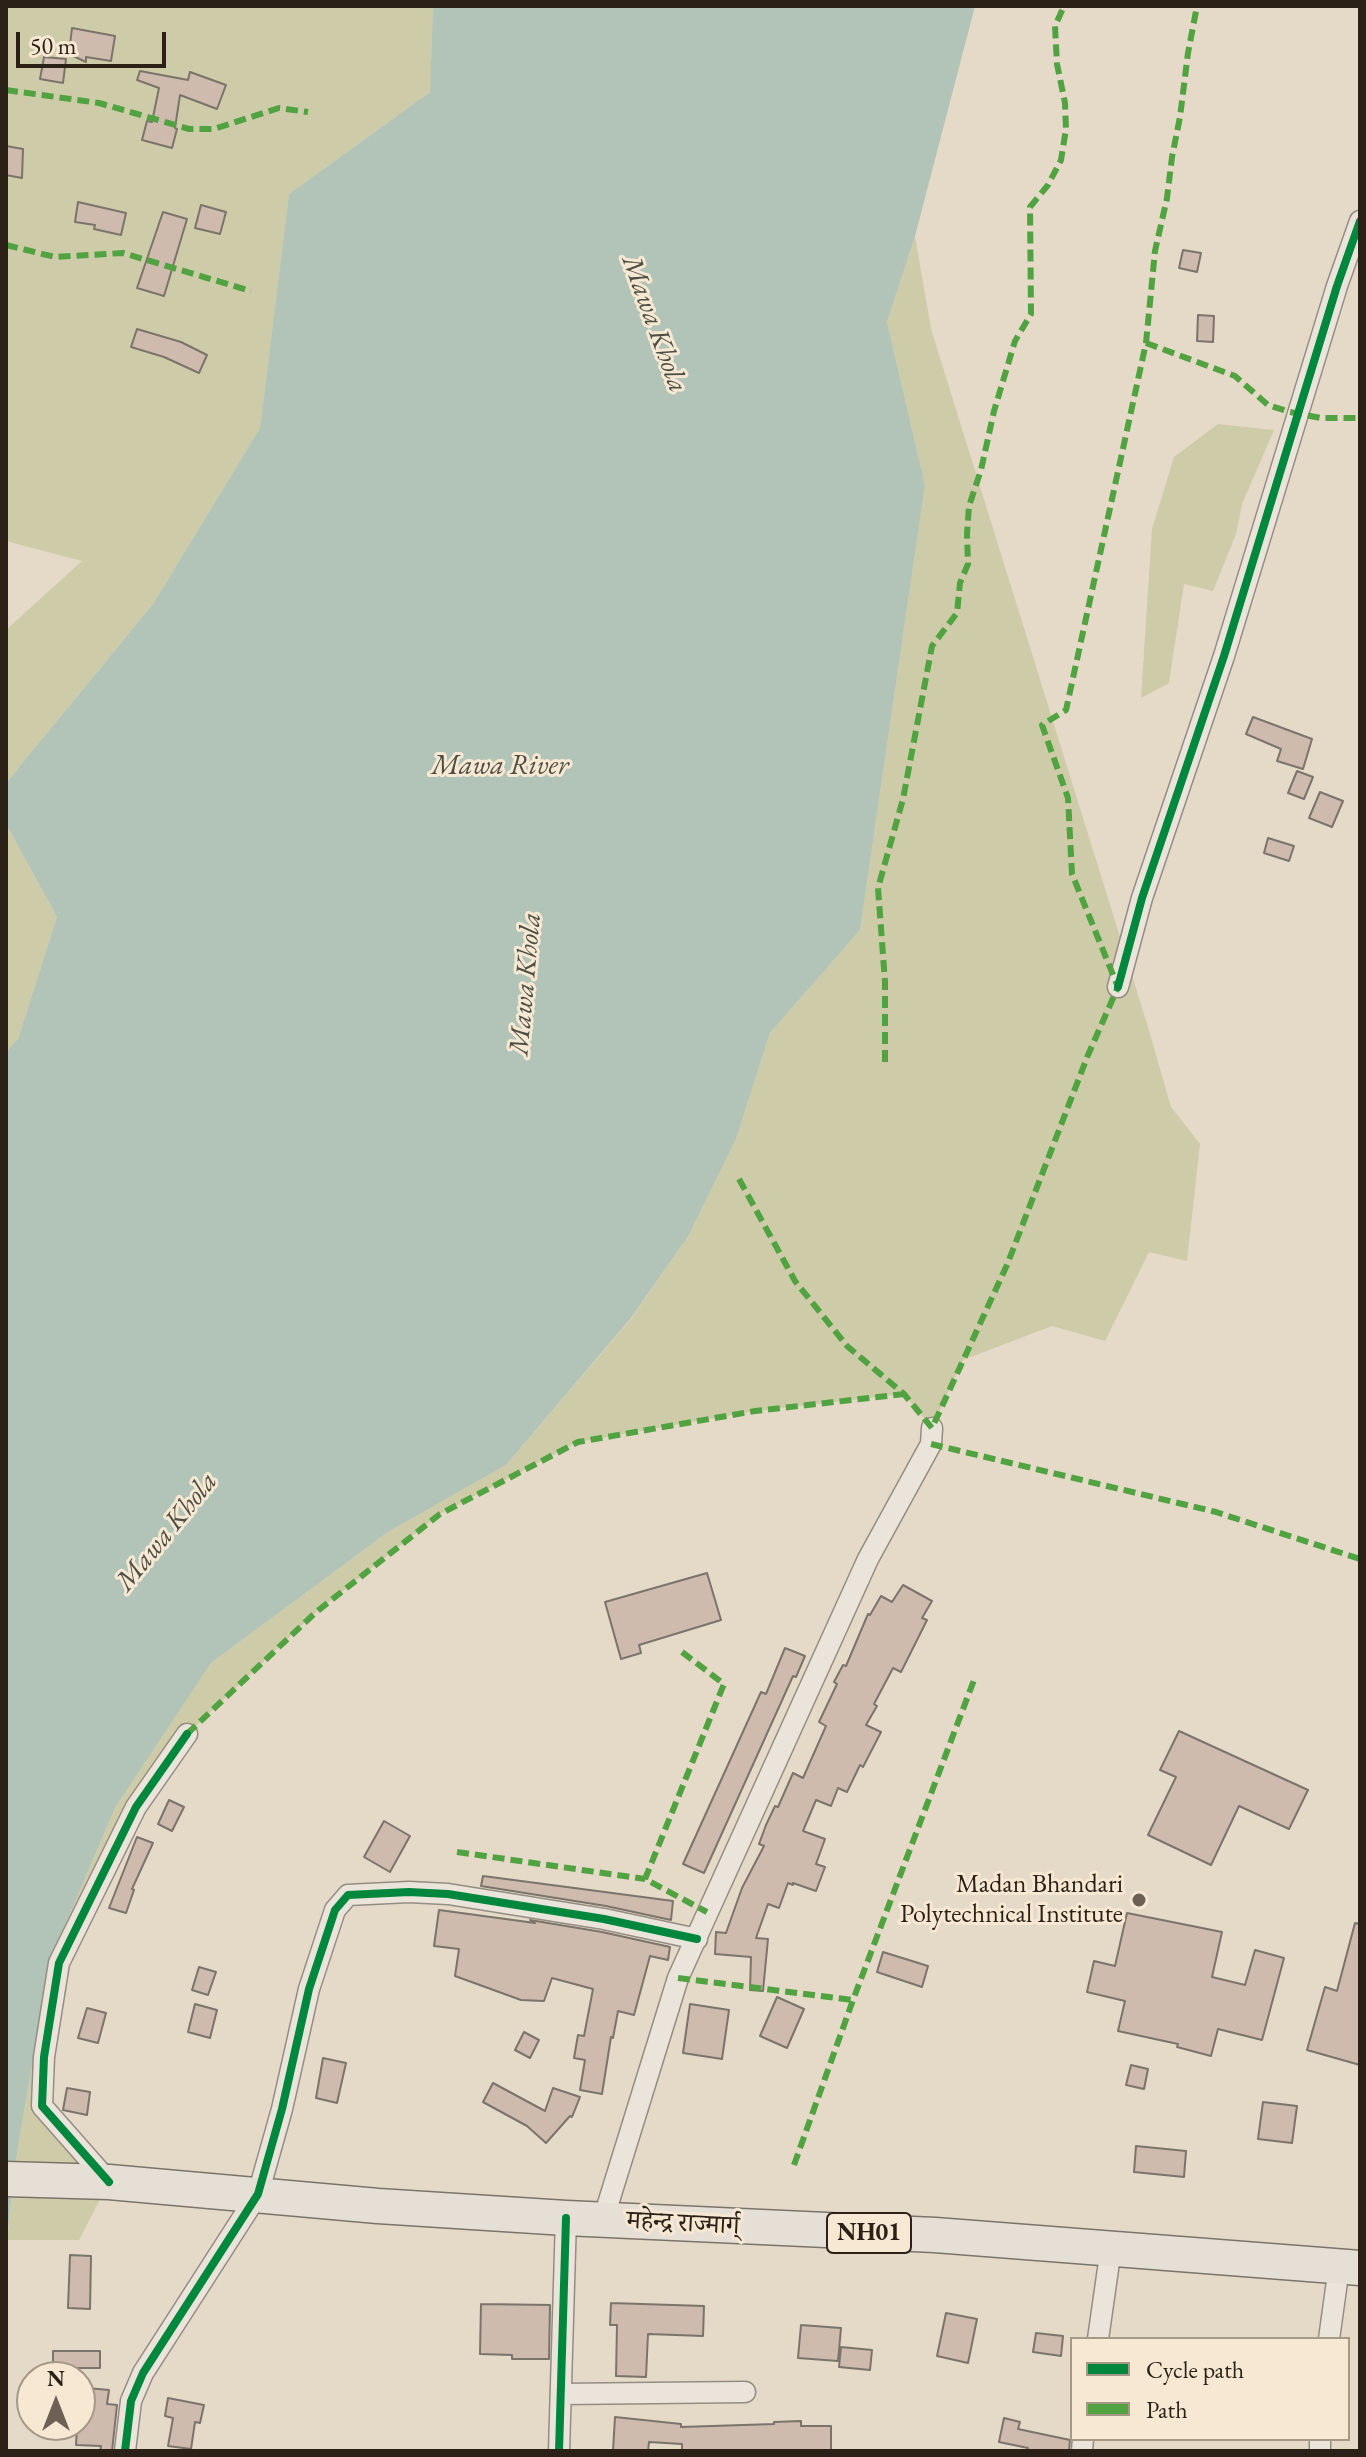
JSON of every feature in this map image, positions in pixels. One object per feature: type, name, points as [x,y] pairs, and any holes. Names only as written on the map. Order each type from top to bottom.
[{"type":"highway","name":"महेन्द्र राज्मार्ग्","points":[[6,2179],[98,2182],[378,2206],[566,2218],[935,2235],[1350,2267]]},
{"type":"street","points":[[1118,987],[1142,898],[1224,656],[1337,286],[1360,221]]},
{"type":"street","points":[[603,2220],[678,1978],[868,1559],[931,1444],[932,1428]]},
{"type":"street","points":[[98,2182],[42,2106],[44,2057],[59,1963],[136,1807],[187,1734]]},
{"type":"street","points":[[125,2451],[131,2401],[143,2373],[258,2194],[282,2109],[309,1989],[335,1910],[348,1895],[448,1894],[604,1919],[697,1939]]},
{"type":"street","points":[[559,2451],[566,2218]]},
{"type":"street","points":[[1098,2337],[1111,2248]]},
{"type":"street","points":[[1330,2337],[1350,2267]]},
{"type":"street","points":[[562,2394],[745,2392]]},
{"type":"shaded area","points":[[6,6],[433,6],[430,92],[289,194],[260,428],[153,604],[6,783],[6,630],[82,561],[6,541]]},
{"type":"shaded area","points":[[915,236],[931,329],[1171,1107],[1200,1144],[1187,1261],[1149,1252],[1105,1341],[1052,1326],[963,1360],[932,1428],[904,1394],[755,1411],[578,1442],[440,1514],[315,1613],[187,1734],[59,1963],[42,2106],[109,2182],[79,2240],[7,2240],[18,2146],[51,1958],[115,1808],[211,1663],[388,1532],[506,1465],[631,1319],[689,1235],[736,1139],[770,1033],[860,930],[925,485],[887,322]]},
{"type":"shaded area","points":[[1218,424],[1274,430],[1242,504],[1236,534],[1213,591],[1184,584],[1169,683],[1141,698],[1152,529],[1174,457]]},
{"type":"shaded area","points":[[6,824],[57,917],[18,1039],[6,1052]]},
{"type":"water","name":"Mawa River","points":[[433,6],[975,6],[915,236],[887,322],[925,485],[860,930],[770,1033],[736,1139],[689,1235],[631,1318],[506,1465],[388,1532],[211,1663],[115,1808],[51,1958],[18,2146],[6,2245],[6,1052],[18,1039],[57,917],[6,824],[6,783],[153,604],[260,428],[289,194],[430,92]]},
{"type":"building","points":[[72,28],[115,36],[111,61],[86,57],[86,62],[69,54]]},
{"type":"building","points":[[44,57],[66,59],[63,83],[40,79]]},
{"type":"building","points":[[140,71],[188,80],[190,72],[226,85],[217,109],[180,95],[172,148],[142,140],[147,121],[152,122],[159,88],[137,80]]},
{"type":"building","points":[[6,146],[23,149],[22,178],[6,175]]},
{"type":"building","points":[[78,202],[126,213],[121,235],[94,229],[95,225],[75,222]]},
{"type":"building","points":[[201,205],[226,212],[220,234],[195,228]]},
{"type":"building","points":[[163,212],[187,219],[164,296],[137,288]]},
{"type":"building","points":[[1183,250],[1201,253],[1197,272],[1179,268]]},
{"type":"building","points":[[1198,315],[1214,316],[1213,342],[1197,341]]},
{"type":"building","points":[[137,329],[181,342],[207,355],[199,373],[164,357],[131,347]]},
{"type":"building","points":[[1253,717],[1312,739],[1303,769],[1277,761],[1281,749],[1246,734]]},
{"type":"building","points":[[1297,771],[1313,777],[1304,799],[1288,793]]},
{"type":"building","points":[[1320,792],[1343,801],[1332,827],[1309,818]]},
{"type":"building","points":[[1268,838],[1294,846],[1289,861],[1264,853]]},
{"type":"building","points":[[707,1573],[721,1620],[639,1645],[641,1653],[621,1659],[605,1602]]},
{"type":"building","points":[[903,1585],[932,1601],[922,1618],[927,1620],[901,1672],[893,1668],[874,1704],[877,1706],[866,1725],[881,1732],[863,1767],[860,1765],[847,1792],[838,1788],[831,1806],[816,1800],[803,1831],[825,1839],[816,1864],[825,1867],[816,1891],[788,1883],[779,1908],[768,1904],[756,1938],[768,1939],[763,1991],[750,1990],[751,1957],[715,1954],[716,1932],[726,1933],[742,1888],[764,1846],[759,1844],[766,1825],[793,1773],[803,1778],[826,1726],[819,1722],[837,1684],[834,1682],[843,1665],[846,1666],[868,1614],[881,1596],[892,1602]]},
{"type":"building","points":[[785,1648],[805,1656],[796,1677],[793,1676],[704,1873],[683,1864],[761,1692],[766,1694]]},
{"type":"building","points":[[1179,1731],[1308,1790],[1289,1829],[1239,1806],[1211,1865],[1148,1835],[1176,1777],[1160,1770]]},
{"type":"building","points":[[169,1800],[184,1807],[172,1831],[158,1824]]},
{"type":"building","points":[[384,1821],[410,1836],[390,1872],[364,1857]]},
{"type":"building","points":[[137,1837],[153,1843],[132,1889],[126,1913],[109,1908]]},
{"type":"building","points":[[483,1876],[673,1901],[671,1920],[481,1886]]},
{"type":"building","points":[[439,1910],[535,1923],[530,1920],[670,1947],[668,1960],[650,1956],[634,2015],[618,2011],[602,2094],[580,2090],[585,2060],[574,2058],[578,2035],[584,2036],[593,1989],[552,1978],[544,2001],[521,2000],[455,1976],[459,1949],[434,1946]]},
{"type":"building","points":[[1127,1913],[1222,1932],[1212,1977],[1245,1985],[1255,1950],[1284,1958],[1262,2040],[1218,2029],[1211,2056],[1177,2047],[1178,2044],[1118,2031],[1125,2001],[1087,1992],[1094,1961],[1115,1966]]},
{"type":"building","points":[[1355,1923],[1360,1924],[1360,2065],[1307,2050],[1325,1987],[1337,1991]]},
{"type":"building","points":[[883,1952],[928,1966],[922,1987],[877,1972]]},
{"type":"building","points":[[199,1967],[216,1972],[208,1995],[192,1990]]},
{"type":"building","points":[[777,1997],[804,2009],[787,2048],[760,2036]]},
{"type":"building","points":[[195,2004],[217,2010],[210,2038],[188,2032]]},
{"type":"building","points":[[690,2004],[729,2010],[722,2059],[683,2053]]},
{"type":"building","points":[[87,2008],[106,2013],[98,2043],[78,2038]]},
{"type":"building","points":[[524,2032],[539,2040],[530,2058],[515,2050]]},
{"type":"building","points":[[323,2058],[346,2063],[337,2103],[316,2098]]},
{"type":"building","points":[[1131,2065],[1148,2069],[1144,2089],[1126,2085]]},
{"type":"building","points":[[493,2083],[545,2111],[553,2088],[580,2097],[572,2117],[546,2143],[527,2126],[483,2102]]},
{"type":"building","points":[[67,2088],[90,2092],[87,2115],[63,2110]]},
{"type":"building","points":[[1263,2102],[1297,2106],[1292,2143],[1258,2139]]},
{"type":"building","points":[[1136,2146],[1186,2151],[1184,2177],[1134,2172]]},
{"type":"building","points":[[70,2255],[91,2256],[90,2309],[68,2308]]},
{"type":"building","points":[[611,2303],[704,2306],[703,2336],[648,2334],[646,2377],[616,2376],[617,2325],[610,2325]]},
{"type":"building","points":[[481,2304],[550,2305],[549,2359],[512,2359],[512,2355],[480,2354]]},
{"type":"building","points":[[946,2313],[977,2319],[968,2363],[937,2356]]},
{"type":"building","points":[[801,2325],[841,2328],[838,2361],[798,2358]]},
{"type":"building","points":[[1036,2333],[1063,2336],[1061,2356],[1033,2352]]},
{"type":"building","points":[[841,2347],[872,2350],[870,2370],[839,2367]]},
{"type":"building","points":[[53,2351],[100,2351],[100,2368],[96,2368],[96,2361],[53,2361]]},
{"type":"building","points":[[96,2389],[109,2390],[107,2404],[117,2405],[112,2451],[100,2451],[101,2446],[76,2445],[76,2441],[96,2441]]},
{"type":"building","points":[[168,2398],[204,2405],[200,2423],[195,2422],[191,2449],[168,2446],[173,2418],[165,2416]]},
{"type":"building","points":[[615,2417],[681,2424],[681,2427],[801,2421],[801,2426],[831,2426],[831,2451],[682,2451],[682,2444],[649,2442],[648,2451],[613,2451]]},
{"type":"building","points":[[1004,2418],[1020,2422],[1018,2429],[1070,2440],[1069,2451],[1027,2451],[1028,2448],[999,2442]]},
{"type":"marked path","points":[[885,1062],[885,982],[878,888],[903,799],[932,646],[957,613],[960,583],[968,564],[969,506],[981,470],[994,411],[1015,341],[1031,314],[1030,207],[1048,185],[1061,160],[1066,129],[1055,26],[1064,6]]},
{"type":"marked path","points":[[739,1179],[795,1281],[847,1346],[904,1394],[932,1428],[1007,1265],[1088,1055],[1118,987],[1072,874],[1068,798],[1042,725],[1066,710],[1146,343],[1155,251],[1167,198],[1197,6]]},
{"type":"marked path","points":[[6,90],[99,103],[189,129],[214,129],[279,108],[308,112]]},
{"type":"marked path","points":[[6,245],[55,257],[123,253],[251,291]]},
{"type":"marked path","points":[[1146,343],[1235,376],[1268,405],[1321,418],[1360,418]]},
{"type":"marked path","points":[[187,1734],[315,1613],[440,1514],[578,1442],[755,1411],[904,1394]]},
{"type":"marked path","points":[[931,1444],[1216,1512],[1360,1559]]},
{"type":"marked path","points":[[682,1652],[724,1684],[645,1879],[707,1912]]},
{"type":"marked path","points":[[794,2165],[974,1680]]},
{"type":"marked path","points":[[457,1852],[645,1879]]},
{"type":"marked path","points":[[678,1978],[853,2000]]},
{"type":"cycle path","points":[[1118,987],[1142,898],[1224,656],[1337,286],[1360,221]]},
{"type":"cycle path","points":[[109,2182],[42,2106],[44,2057],[59,1963],[136,1807],[187,1734]]},
{"type":"cycle path","points":[[125,2451],[131,2401],[143,2373],[258,2194],[282,2109],[309,1989],[335,1910],[348,1895],[448,1894],[604,1919],[697,1939]]},
{"type":"cycle path","points":[[559,2451],[566,2218]]},
{"type":"place","name":"Madan Bhandari Polytechnical Institute","points":[[1139,1900]]},
{"type":"water label","name":"Mawa Khola","points":[[654,324]]},
{"type":"water label","name":"Mawa Khola","points":[[526,984]]},
{"type":"water label","name":"Mawa Khola","points":[[167,1532]]}]
